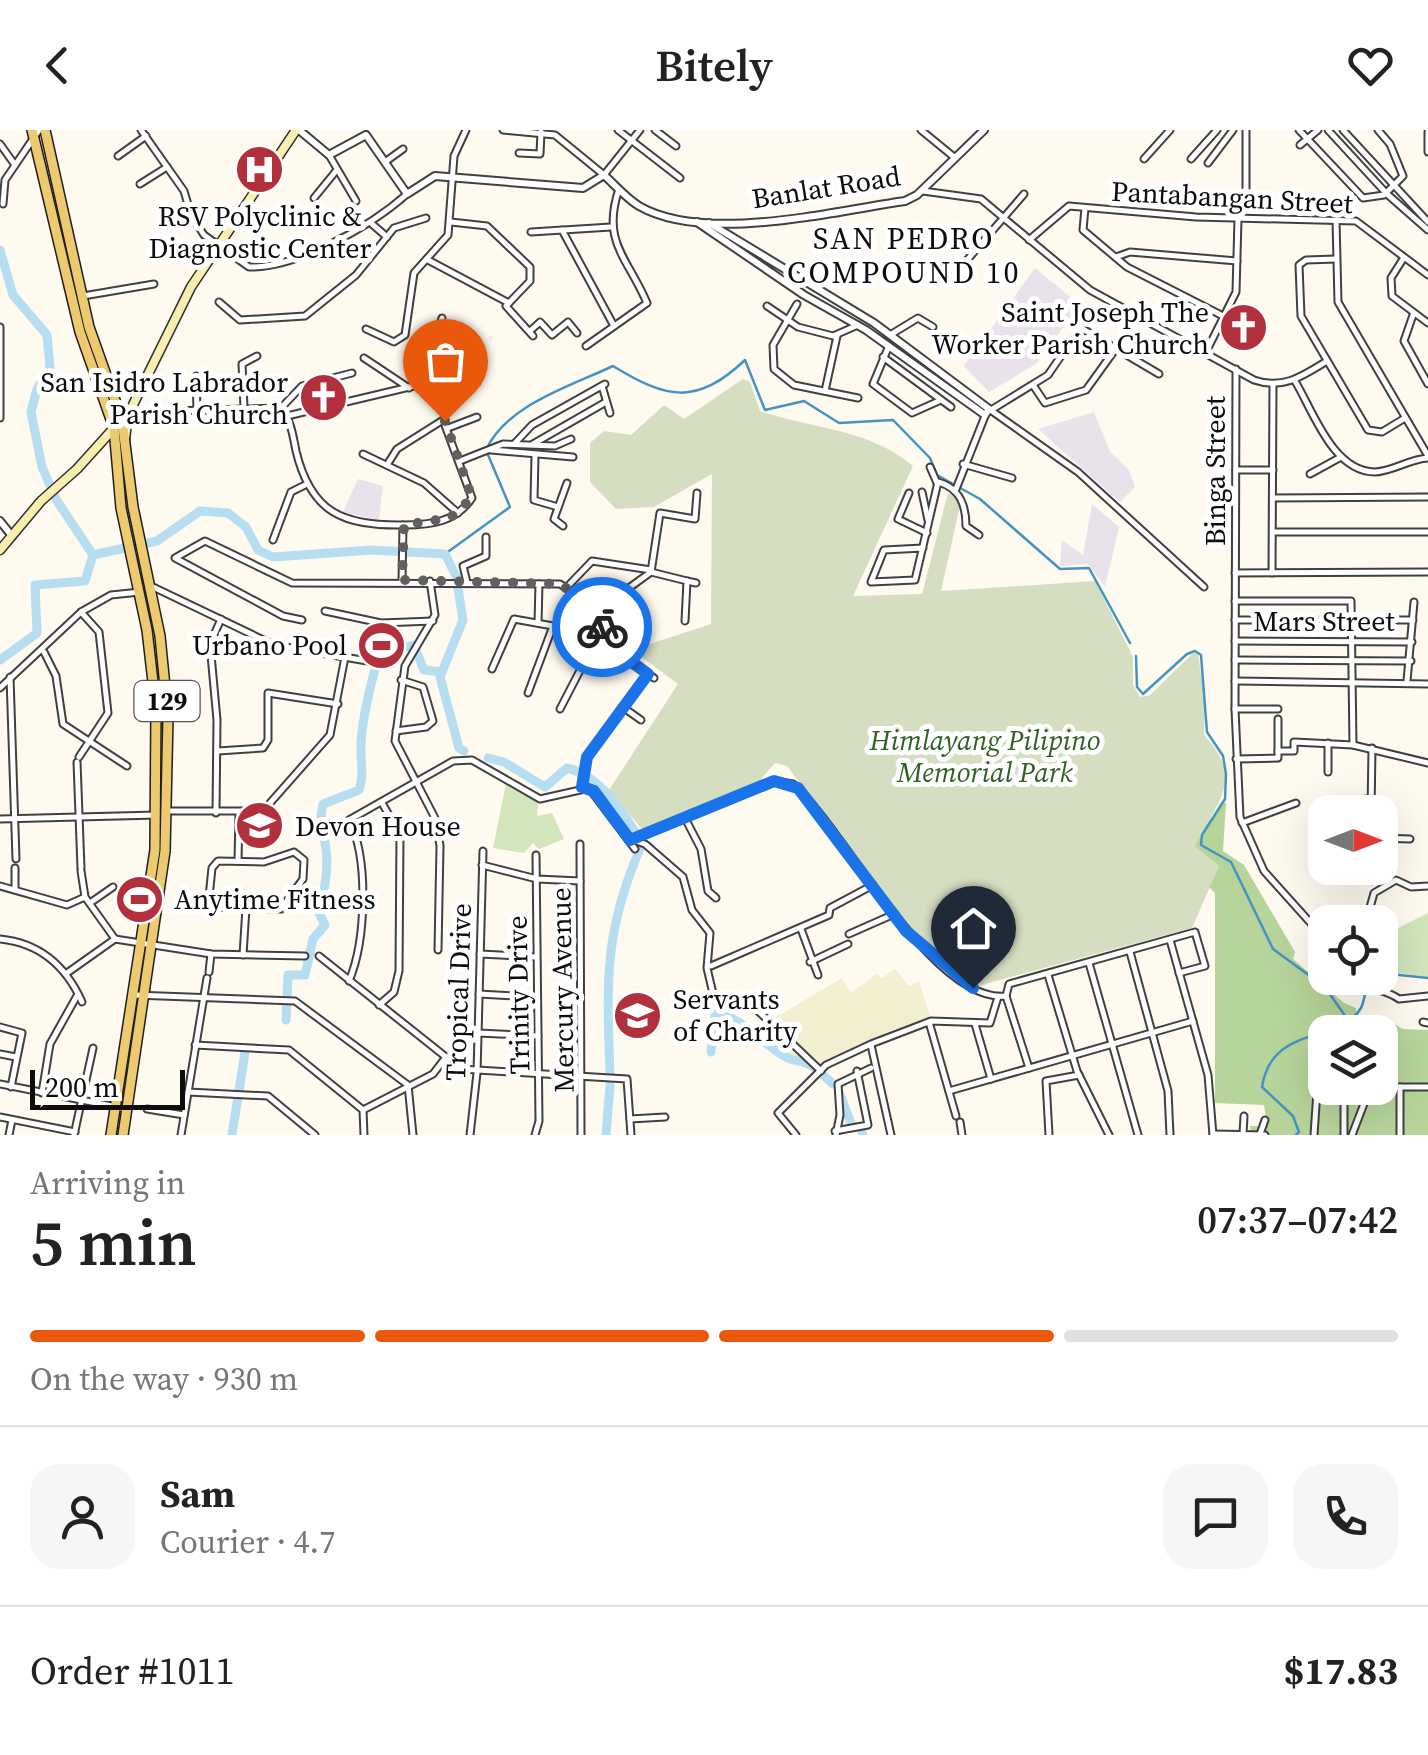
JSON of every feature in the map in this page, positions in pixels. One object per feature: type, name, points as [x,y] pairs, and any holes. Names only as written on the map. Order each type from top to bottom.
[{"type":"main road","points":[[125,439],[130,412],[200,271],[298,130]]},
{"type":"main road","name":"129","points":[[38,132],[82,296],[84,329],[118,408],[125,439],[156,708],[160,850],[154,944],[123,1135]]},
{"type":"main road","name":"129","points":[[38,132],[84,329],[114,428],[128,538],[151,586],[168,717],[168,811],[111,1135]]},
{"type":"main road","points":[[118,408],[130,412]]},
{"type":"main road","points":[[0,550],[43,499],[114,428]]},
{"type":"street","points":[[298,130],[329,155],[356,200]]},
{"type":"street","points":[[329,155],[374,130]]},
{"type":"street","points":[[366,329],[391,341],[401,340],[414,273],[446,239],[451,222],[455,150],[466,130]]},
{"type":"street","points":[[502,130],[560,137],[643,208],[696,222],[804,296],[858,325],[909,364],[990,412]]},
{"type":"street","points":[[618,130],[680,178]]},
{"type":"street","points":[[118,156],[144,133],[184,191],[193,219],[209,241],[245,265],[259,267],[374,222],[429,176],[583,188],[604,175],[640,130]]},
{"type":"street","points":[[655,130],[676,146]]},
{"type":"street","points":[[921,130],[954,157]]},
{"type":"street","name":"Banlat Road","points":[[696,222],[791,220],[900,202],[921,191],[984,130]]},
{"type":"street","points":[[1144,160],[1170,130]]},
{"type":"street","points":[[1192,159],[1217,130]]},
{"type":"street","points":[[1208,163],[1233,130]]},
{"type":"street","points":[[1246,130],[1246,196],[1270,196]]},
{"type":"street","points":[[1299,130],[1357,196],[1386,194],[1402,172],[1378,130]]},
{"type":"street","points":[[1300,146],[1318,130]]},
{"type":"street","points":[[1328,130],[1386,194],[1428,222]]},
{"type":"street","points":[[1343,130],[1428,230]]},
{"type":"street","points":[[3,204],[3,184],[38,132]]},
{"type":"street","points":[[519,153],[540,154],[542,132]]},
{"type":"street","points":[[1428,132],[1428,152]]},
{"type":"street","points":[[366,136],[407,194]]},
{"type":"street","points":[[0,144],[15,165]]},
{"type":"street","points":[[385,162],[404,149]]},
{"type":"street","points":[[140,184],[167,167]]},
{"type":"street","points":[[314,198],[336,171]]},
{"type":"street","points":[[586,346],[648,303],[617,249],[612,227],[619,189]]},
{"type":"street","points":[[921,191],[981,199],[1090,290],[1236,370],[1273,384],[1294,381],[1327,360]]},
{"type":"street","points":[[949,282],[1024,194]]},
{"type":"street","name":"Pantabangan Street","points":[[1029,240],[1062,208],[1360,222],[1428,275]]},
{"type":"street","points":[[1085,208],[1083,230],[1115,258],[1224,317]]},
{"type":"street","points":[[219,302],[240,320],[304,316],[356,275],[385,234],[396,226],[426,218]]},
{"type":"street","points":[[1206,352],[1236,292],[1238,219]]},
{"type":"street","points":[[1294,381],[1341,457],[1358,468],[1376,472],[1428,457],[1338,302],[1336,220]]},
{"type":"street","points":[[374,222],[385,234]]},
{"type":"street","points":[[451,222],[487,226],[530,267],[530,281],[508,305]]},
{"type":"street","points":[[708,222],[890,335],[990,412],[1078,472],[1204,587]]},
{"type":"street","points":[[742,243],[747,222]]},
{"type":"street","points":[[531,232],[612,227]]},
{"type":"street","points":[[562,230],[614,326]]},
{"type":"street","points":[[1115,258],[1130,252],[1237,261]]},
{"type":"street","points":[[1404,258],[1391,278],[1390,290],[1395,302],[1428,322]]},
{"type":"street","points":[[1336,259],[1306,260],[1298,270],[1301,316],[1368,430],[1382,432],[1404,418]]},
{"type":"street","points":[[428,260],[508,305],[532,334],[540,322],[552,336],[568,322],[578,332]]},
{"type":"street","points":[[200,271],[204,286]]},
{"type":"street","points":[[82,296],[154,284]]},
{"type":"street","points":[[797,304],[771,352],[774,369],[785,381],[858,398]]},
{"type":"street","points":[[768,306],[802,329],[836,336],[858,325]]},
{"type":"street","points":[[1413,315],[1404,340],[1428,384]]},
{"type":"street","points":[[287,416],[423,382],[442,318]]},
{"type":"street","points":[[890,335],[918,318],[933,327]]},
{"type":"street","points":[[956,487],[990,412],[1051,372],[1087,318]]},
{"type":"street","points":[[0,327],[0,418]]},
{"type":"street","points":[[1081,328],[1158,374]]},
{"type":"street","points":[[825,391],[836,336]]},
{"type":"street","points":[[1033,385],[1045,402],[1084,392],[1117,347]]},
{"type":"street","points":[[888,348],[872,384],[907,412],[918,412],[941,400]]},
{"type":"street","points":[[244,409],[242,364],[256,356]]},
{"type":"street","points":[[909,364],[915,356]]},
{"type":"street","points":[[883,357],[951,408]]},
{"type":"street","points":[[364,358],[409,388]]},
{"type":"street","name":"Binga Street","points":[[1236,370],[1235,709],[1242,824],[1264,871],[1308,920]]},
{"type":"street","points":[[130,412],[281,408],[298,388],[352,374]]},
{"type":"street","points":[[196,376],[197,411]]},
{"type":"street","points":[[1272,573],[1273,384]]},
{"type":"street","points":[[515,443],[532,425],[604,385],[610,414]]},
{"type":"street","points":[[533,444],[606,402]]},
{"type":"street","points":[[281,408],[287,416],[306,484],[334,514],[362,524],[436,524],[458,513],[472,498],[442,420],[397,450],[387,465]]},
{"type":"street","points":[[448,428],[478,417]]},
{"type":"street","points":[[460,461],[515,443],[557,446],[571,439]]},
{"type":"street","points":[[486,451],[573,458]]},
{"type":"street","points":[[363,454],[431,488],[458,513]]},
{"type":"street","points":[[535,456],[535,503],[558,506]]},
{"type":"street","points":[[1310,474],[1341,457]]},
{"type":"street","points":[[964,464],[1012,478]]},
{"type":"street","points":[[923,548],[884,550],[871,582],[913,581],[923,548],[927,533],[937,483],[930,466]]},
{"type":"street","points":[[1235,470],[1273,470]]},
{"type":"street","points":[[563,526],[554,521],[567,483]]},
{"type":"street","points":[[937,483],[956,487],[967,508],[966,526],[979,535]]},
{"type":"street","points":[[273,540],[291,492],[306,484]]},
{"type":"street","points":[[922,492],[928,520]]},
{"type":"street","points":[[909,493],[898,518],[927,533]]},
{"type":"street","points":[[572,629],[651,571],[661,512],[695,520],[697,494]]},
{"type":"street","points":[[1273,498],[1428,496]]},
{"type":"street","points":[[0,521],[12,536]]},
{"type":"street","points":[[402,580],[404,525]]},
{"type":"street","points":[[1274,532],[1428,532]]},
{"type":"street","points":[[459,582],[462,566],[486,556],[486,537]]},
{"type":"street","points":[[302,620],[282,616],[175,560],[205,542],[292,583],[402,580],[567,587],[592,612],[618,652],[651,676],[624,708],[582,772],[582,787]]},
{"type":"street","points":[[567,587],[592,560],[696,583]]},
{"type":"street","points":[[1235,573],[1428,572]]},
{"type":"street","points":[[685,621],[686,580]]},
{"type":"street","points":[[430,581],[436,605],[434,622],[401,680],[396,731],[397,750],[432,809],[440,842],[438,950]]},
{"type":"street","points":[[538,623],[539,584]]},
{"type":"street","points":[[151,586],[274,645],[372,662]]},
{"type":"street","points":[[0,688],[32,655],[44,652],[81,612],[111,595],[140,592]]},
{"type":"street","points":[[1235,601],[1350,601],[1353,744]]},
{"type":"street","points":[[1407,681],[1414,602]]},
{"type":"street","points":[[325,611],[381,623],[434,622]]},
{"type":"street","points":[[81,612],[100,632],[108,713],[78,760],[81,870],[88,900],[115,939]]},
{"type":"street","points":[[216,813],[218,750],[210,644],[221,619]]},
{"type":"street","points":[[492,669],[514,619],[554,629],[528,693]]},
{"type":"street","points":[[1235,620],[1413,620]]},
{"type":"street","points":[[560,708],[602,628]]},
{"type":"street","name":"Mars Street","points":[[1235,641],[1412,642]]},
{"type":"street","points":[[44,652],[56,676],[63,724],[127,766]]},
{"type":"street","points":[[168,811],[263,811],[330,735],[345,658]]},
{"type":"street","points":[[1235,660],[1411,661]]},
{"type":"street","points":[[10,677],[16,858]]},
{"type":"street","points":[[396,731],[426,727],[432,721],[423,686],[401,680]]},
{"type":"street","points":[[1235,681],[1428,684]]},
{"type":"street","points":[[218,750],[260,749],[266,744],[268,694],[339,704]]},
{"type":"street","points":[[624,708],[642,720]]},
{"type":"street","points":[[1235,709],[1278,710]]},
{"type":"street","points":[[1278,720],[1278,754]]},
{"type":"street","points":[[1236,759],[1294,750],[1294,742],[1328,742],[1353,744],[1428,763]]},
{"type":"street","points":[[1328,742],[1328,772]]},
{"type":"street","points":[[1370,795],[1372,748]]},
{"type":"street","points":[[349,981],[360,952],[361,846],[349,820],[448,764],[472,760],[540,799],[582,787],[594,791],[634,838],[683,877],[692,910],[710,934],[707,960],[714,998],[756,1008],[821,1071]]},
{"type":"street","points":[[634,838],[774,781],[787,781],[798,788],[918,944],[973,988],[1002,997]]},
{"type":"street","points":[[380,1005],[394,992],[399,971],[400,834],[382,803]]},
{"type":"street","points":[[1242,824],[1296,803]]},
{"type":"street","points":[[238,862],[240,814]]},
{"type":"street","points":[[0,819],[157,815]]},
{"type":"street","points":[[686,820],[702,850],[708,890],[716,898]]},
{"type":"street","points":[[634,838],[635,849]]},
{"type":"street","points":[[1398,839],[1410,839]]},
{"type":"street","name":"Mercury Avenue","points":[[580,844],[584,1080],[580,1135]]},
{"type":"street","name":"Tropical Drive","points":[[470,1135],[478,1033],[483,851]]},
{"type":"street","points":[[294,852],[306,866],[288,904],[281,909],[218,907],[208,890],[215,864],[238,862],[266,862],[294,852]]},
{"type":"street","name":"Trinity Drive","points":[[535,1135],[539,1076],[536,854]]},
{"type":"street","points":[[482,866],[537,879],[580,882]]},
{"type":"street","points":[[15,868],[15,890]]},
{"type":"street","points":[[1371,905],[1376,891],[1400,879],[1410,886],[1428,886]]},
{"type":"street","points":[[711,966],[801,929],[873,885]]},
{"type":"street","points":[[0,886],[69,905],[113,887]]},
{"type":"street","points":[[244,955],[246,908]]},
{"type":"street","points":[[849,934],[893,914]]},
{"type":"street","points":[[801,929],[818,975]]},
{"type":"street","points":[[796,1135],[778,1113],[821,1071],[871,1044],[929,1022],[993,1020],[1009,984],[1195,932],[1205,966],[1180,973]]},
{"type":"street","points":[[0,939],[33,947],[67,974],[82,1002]]},
{"type":"street","points":[[67,974],[115,939],[211,954],[305,956]]},
{"type":"street","points":[[1170,940],[1208,1075],[1213,1133],[1262,1134],[1265,1120]]},
{"type":"street","points":[[810,962],[848,944]]},
{"type":"street","points":[[1130,952],[1168,1091],[1170,1135]]},
{"type":"street","points":[[181,1135],[211,954]]},
{"type":"street","points":[[480,954],[536,957]]},
{"type":"street","points":[[319,956],[461,1069],[584,1080],[628,1079],[631,1135]]},
{"type":"street","points":[[1089,962],[1138,1135]]},
{"type":"street","points":[[1048,973],[1078,1075],[1109,1135]]},
{"type":"street","points":[[42,1093],[50,1044],[78,994]]},
{"type":"street","points":[[479,994],[537,997]]},
{"type":"street","points":[[1393,995],[1399,1000],[1428,996]]},
{"type":"street","points":[[134,996],[304,1004],[408,1086],[412,1135]]},
{"type":"street","points":[[1002,997],[1029,1068]]},
{"type":"street","points":[[949,1091],[1193,1021]]},
{"type":"street","points":[[929,1022],[962,1135]]},
{"type":"street","points":[[975,1023],[991,1079]]},
{"type":"street","points":[[0,1027],[22,1032],[11,1086]]},
{"type":"street","points":[[478,1033],[538,1036]]},
{"type":"street","points":[[871,1044],[891,1135]]},
{"type":"street","points":[[195,1045],[289,1050],[362,1110],[364,1135]]},
{"type":"street","points":[[0,1117],[74,1133],[94,1048]]},
{"type":"street","points":[[0,1054],[16,1057]]},
{"type":"street","points":[[362,1110],[433,1074],[446,1057]]},
{"type":"street","points":[[856,1071],[868,1125],[836,1133],[840,1115],[838,1084],[856,1071],[870,1068]]},
{"type":"street","points":[[1049,1135],[1046,1081],[1078,1075]]},
{"type":"street","points":[[0,1084],[128,1109]]},
{"type":"street","points":[[1400,1135],[1400,1087],[1428,1087]]},
{"type":"street","points":[[188,1092],[260,1093],[282,1104],[314,1135]]},
{"type":"street","points":[[1314,1135],[1316,1105]]},
{"type":"street","points":[[1344,1105],[1344,1135]]},
{"type":"street","points":[[1352,1135],[1363,1105]]},
{"type":"street","points":[[147,1109],[184,1115]]},
{"type":"street","points":[[630,1119],[665,1116]]},
{"type":"street","points":[[1244,1116],[1248,1134]]},
{"type":"street","points":[[8,1135],[12,1120]]},
{"type":"shaded area","points":[[1035,268],[1080,305],[1036,364],[989,392],[964,366]]},
{"type":"shaded area","points":[[1094,412],[1110,452],[1129,470],[1135,487],[1120,502],[1038,429]]},
{"type":"shaded area","points":[[358,479],[383,486],[379,520],[343,512]]},
{"type":"shaded area","points":[[1092,504],[1119,527],[1105,587],[1088,564],[1060,566],[1062,540],[1083,555]]},
{"type":"shaded area","points":[[895,969],[909,986],[919,981],[930,1017],[831,1058],[818,1070],[786,1058],[766,1037],[766,1023],[842,978],[851,993],[877,974],[882,978]]},
{"type":"green space","name":"Himlayang Pilipino Memorial Park","points":[[743,379],[750,382],[760,411],[859,437],[896,453],[913,466],[853,596],[922,594],[948,493],[962,496],[941,591],[1095,581],[1133,657],[1133,685],[1140,697],[1150,695],[1193,653],[1198,654],[1205,702],[1204,735],[1217,751],[1225,778],[1218,804],[1195,846],[1219,866],[1192,928],[977,986],[918,940],[787,766],[775,763],[754,787],[652,831],[642,829],[609,790],[678,684],[632,650],[711,624],[712,474],[654,507],[616,509],[590,482],[590,443],[604,431],[631,435],[664,405],[684,419]]},
{"type":"green space","points":[[507,778],[538,803],[537,816],[552,813],[564,839],[539,849],[533,843],[524,853],[493,848]]},
{"type":"green space","points":[[1221,802],[1226,803],[1223,851],[1244,865],[1295,952],[1293,959],[1308,972],[1308,995],[1335,995],[1356,1008],[1356,1015],[1308,1015],[1308,1105],[1398,1105],[1398,1026],[1428,1030],[1428,1135],[1251,1135],[1250,1126],[1267,1126],[1264,1105],[1215,1103],[1215,893],[1210,888],[1204,894],[1188,838],[1213,817]]},
{"type":"green space","points":[[1428,913],[1428,977],[1398,973],[1398,928]]},
{"type":"waterway","points":[[0,250],[13,295],[47,335],[50,368],[37,389],[31,412],[42,467],[57,501],[93,555]]},
{"type":"waterway","points":[[445,554],[510,507],[486,450],[495,434],[524,409],[613,366],[650,385],[681,393],[711,385],[745,360],[765,410],[804,401],[839,423],[893,420],[930,458],[937,475],[980,499],[1060,569],[1089,568],[1130,643]]},
{"type":"waterway","points":[[93,555],[157,541],[200,511],[228,513],[246,527],[258,550],[273,557],[371,550],[445,554],[456,576],[463,620],[440,677],[459,748],[464,751]]},
{"type":"waterway","points":[[0,660],[37,633],[35,585],[85,581],[93,555]]},
{"type":"waterway","points":[[286,1020],[288,975],[305,975],[313,939],[325,925],[319,913],[327,869],[323,804],[359,790],[364,716],[380,654],[414,645]]},
{"type":"waterway","points":[[1136,656],[1137,687],[1143,694],[1187,654],[1195,651],[1201,655],[1207,732],[1223,756],[1226,774],[1225,799],[1202,835],[1201,845],[1231,862],[1273,949],[1325,987],[1345,1015]]},
{"type":"waterway","points":[[417,653],[424,670],[442,672]]},
{"type":"waterway","points":[[488,758],[504,762],[545,787],[567,768],[579,772],[611,798],[642,844],[649,846]]},
{"type":"waterway","points":[[610,1076],[610,958],[620,905],[642,844]]},
{"type":"waterway","points":[[1398,974],[1428,978]]},
{"type":"waterway","points":[[712,992],[715,1014]]},
{"type":"waterway","points":[[1296,1135],[1299,1132],[1293,1116],[1262,1087],[1268,1067],[1292,1044],[1351,1019],[1361,1008],[1364,995]]},
{"type":"waterway","points":[[711,1052],[715,1014],[725,1016],[786,1057],[815,1068],[833,1084]]},
{"type":"waterway","points":[[232,1135],[245,1052]]},
{"type":"waterway","points":[[606,1135],[610,1085]]},
{"type":"waterway","points":[[840,1094],[852,1126]]},
{"type":"way so far","points":[[445,421],[472,498],[454,516],[436,524],[404,525],[402,580],[560,584],[581,598],[602,627]]},
{"type":"place","name":"RSV Polyclinic & Diagnostic Center","points":[[260,169]]},
{"type":"place","name":"Saint Joseph The Worker Parish Church","points":[[1244,328]]},
{"type":"place","name":"San Isidro Labrador Parish Church","points":[[323,398]]},
{"type":"place","name":"Urbano Pool","points":[[382,645]]},
{"type":"place","name":"Devon House","points":[[260,826]]},
{"type":"place","name":"Anytime Fitness","points":[[139,899]]},
{"type":"place","name":"Servants of Charity","points":[[638,1015]]},
{"type":"district","name":"SAN PEDRO COMPOUND 10","points":[[904,256]]},
{"type":"route","points":[[602,627],[618,652],[648,674],[587,757],[582,768],[582,787],[594,791],[630,840],[774,781],[787,781],[798,788],[912,938],[973,988]]}]
